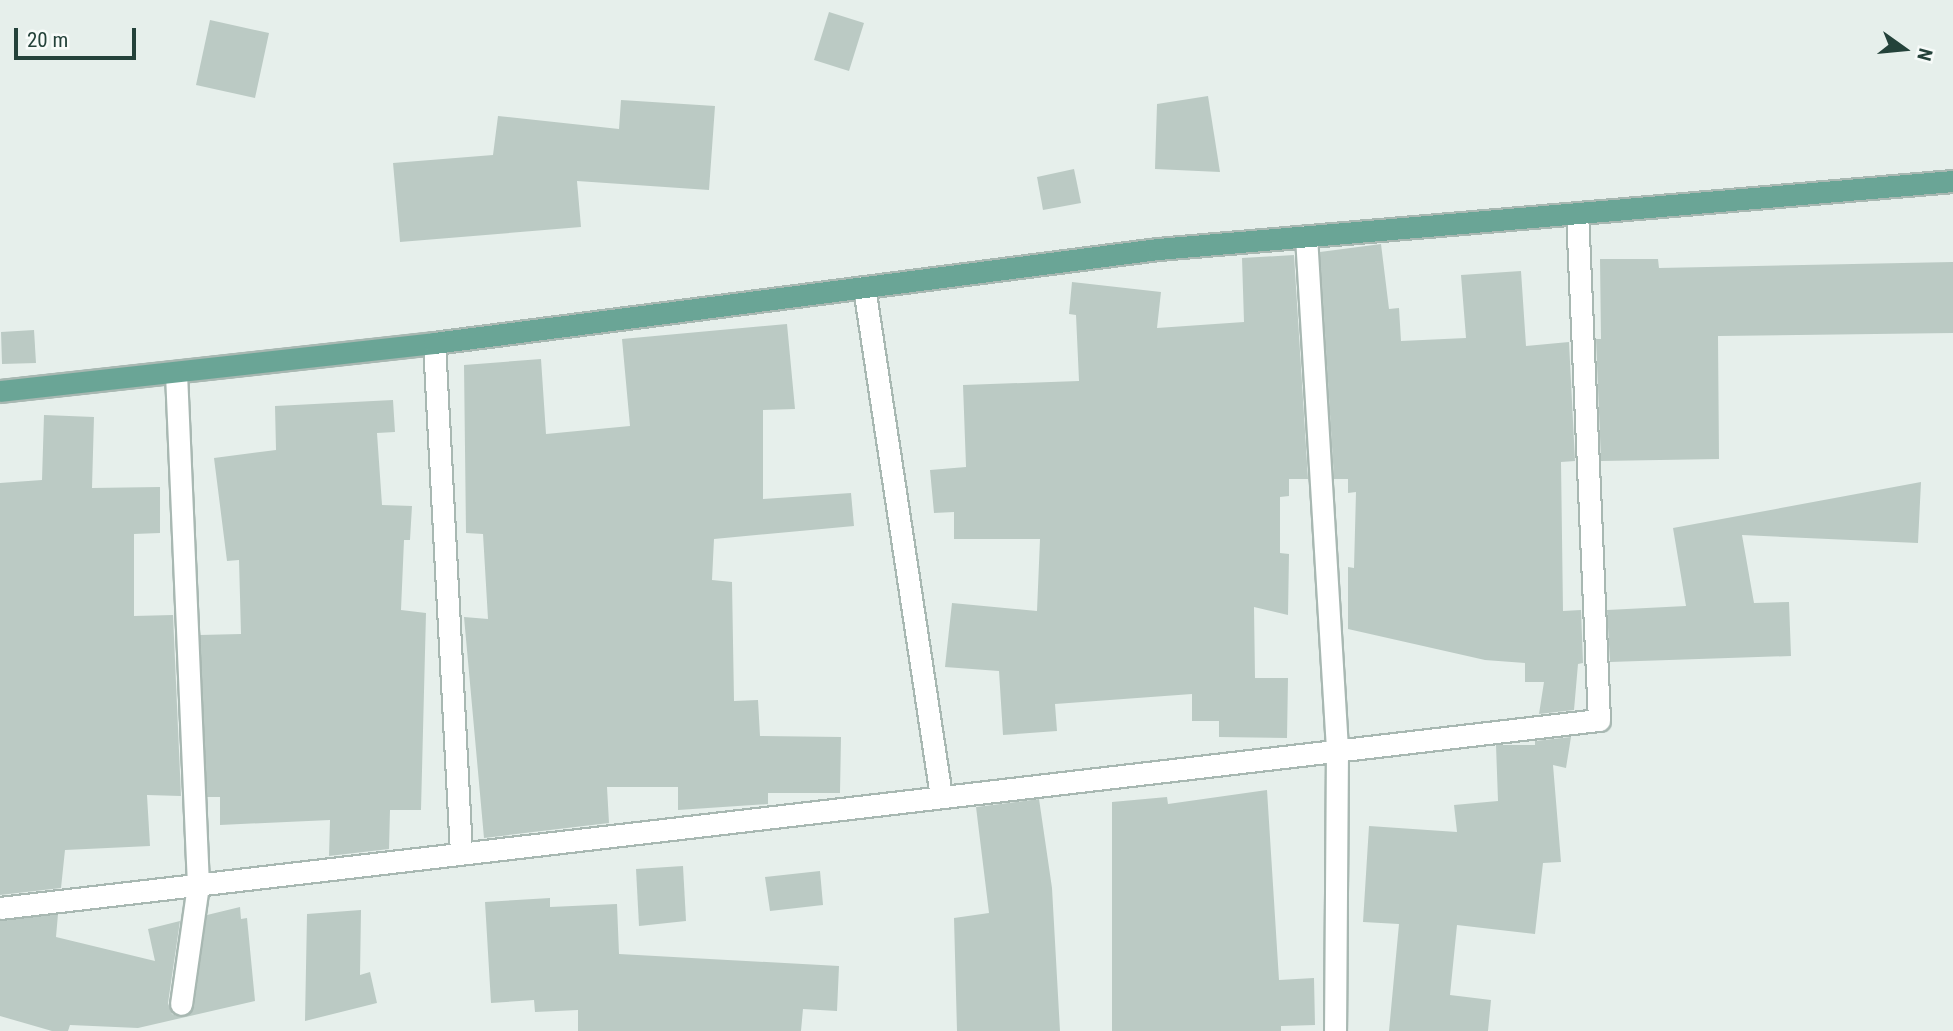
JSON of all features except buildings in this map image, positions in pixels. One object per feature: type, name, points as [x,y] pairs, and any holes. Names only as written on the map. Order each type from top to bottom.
[{"type":"main road","points":[[0,391],[434,343],[1158,249],[1953,180]]},
{"type":"street","points":[[0,908],[1599,720],[1577,213]]},
{"type":"street","points":[[1306,236],[1337,749],[1335,1031]]},
{"type":"street","points":[[864,287],[942,796]]},
{"type":"street","points":[[434,343],[461,853]]},
{"type":"street","points":[[176,373],[198,885],[181,1004]]}]
